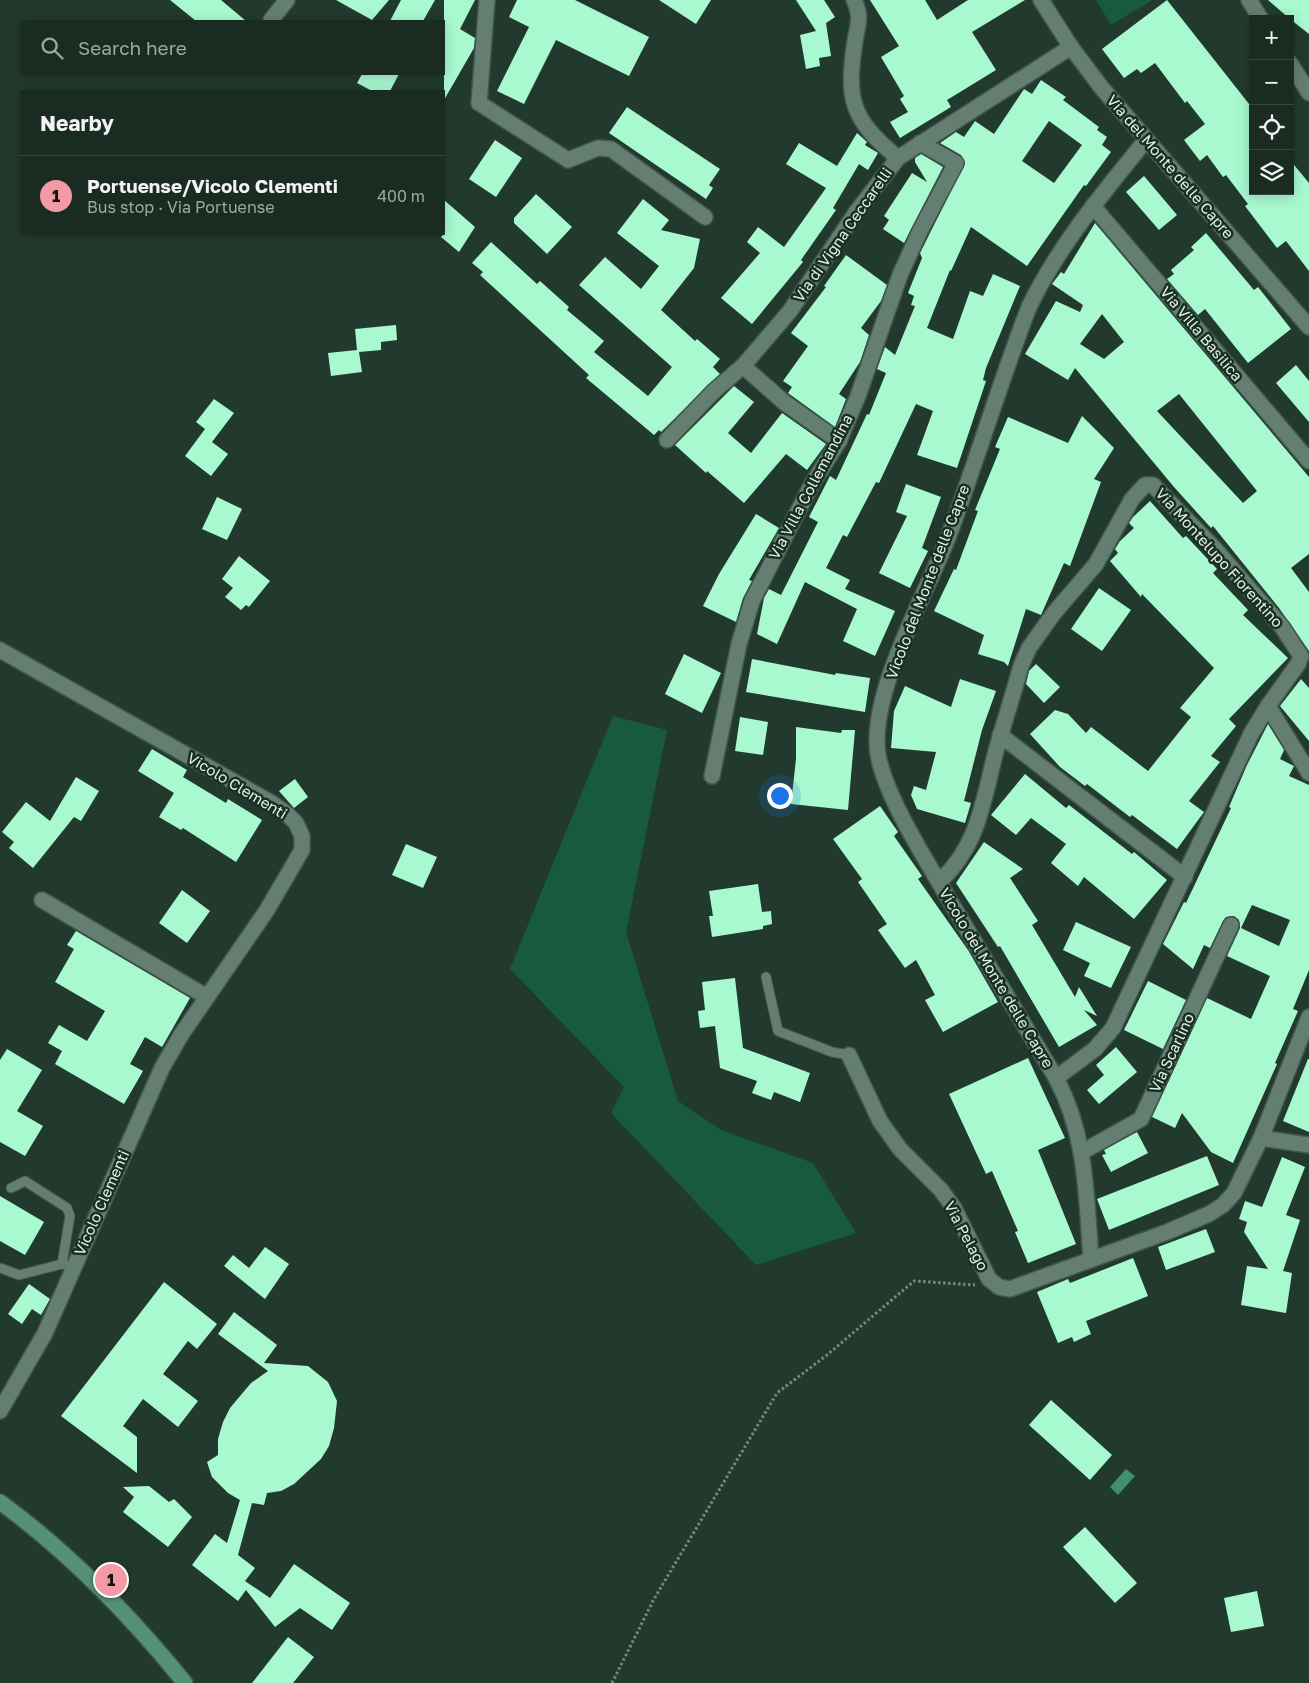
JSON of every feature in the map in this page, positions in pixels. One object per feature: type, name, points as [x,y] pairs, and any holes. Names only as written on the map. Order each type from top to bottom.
[{"type":"main road","points":[[0,1502],[55,1545],[100,1586],[139,1628],[185,1683]]},
{"type":"street","points":[[271,20],[287,0]]},
{"type":"street","points":[[488,0],[479,103],[568,160],[598,148],[605,147],[611,149],[705,218]]},
{"type":"street","points":[[854,0],[860,25],[851,66],[851,88],[855,111],[877,140],[898,158]]},
{"type":"street","name":"Via del Monte delle Capre","points":[[1041,0],[1071,47],[1146,140],[1309,327]]},
{"type":"street","points":[[1249,0],[1258,15]]},
{"type":"street","name":"Via di Vigna Ceccarelli","points":[[668,440],[742,366],[790,311],[857,211],[898,158],[920,142],[1071,47]]},
{"type":"street","points":[[1294,69],[1309,92]]},
{"type":"street","name":"Vicolo del Monte delle Capre","points":[[1090,1259],[1082,1152],[1072,1110],[1056,1078],[913,836],[883,773],[878,745],[882,708],[898,654],[948,536],[1029,307],[1056,258],[1093,206],[1146,140]]},
{"type":"street","name":"Via Villa Collemandina","points":[[712,776],[737,650],[747,616],[770,565],[812,484],[839,441],[858,396],[900,275],[924,223],[956,163],[920,142]]},
{"type":"street","name":"Via Villa Basilica","points":[[1093,206],[1309,461]]},
{"type":"street","points":[[742,366],[785,402],[839,441]]},
{"type":"street","name":"Via Montelupo Fiorentino","points":[[939,882],[960,860],[981,813],[1000,735],[1021,666],[1029,648],[1054,613],[1086,578],[1132,499],[1149,484],[1153,485],[1215,549],[1282,627],[1300,652],[1298,664],[1251,734],[1113,1028],[1095,1049],[1056,1078]]},
{"type":"street","name":"Vicolo Clementi","points":[[0,650],[270,802],[287,814],[299,827],[303,843],[299,856],[267,910],[181,1035],[162,1068],[68,1266],[45,1333],[0,1412]]},
{"type":"street","points":[[1268,706],[1309,773]]},
{"type":"street","points":[[1000,735],[1185,877]]},
{"type":"street","points":[[42,900],[207,997]]},
{"type":"street","name":"Via Scarlino","points":[[1082,1152],[1141,1119],[1231,926]]},
{"type":"street","points":[[999,1287],[1016,1288],[1167,1232],[1216,1210],[1234,1193],[1261,1138],[1309,1017]]},
{"type":"street","name":"Via Pelago","points":[[849,1055],[870,1104],[884,1128],[900,1149],[941,1190],[954,1208],[986,1275],[999,1287]]},
{"type":"street","points":[[1261,1138],[1309,1146]]},
{"type":"lane","points":[[766,977],[778,1031],[832,1052],[849,1055]]},
{"type":"lane","points":[[0,1268],[19,1274],[68,1266],[70,1216],[67,1208],[25,1181],[11,1188]]},
{"type":"path","points":[[612,1683],[654,1599],[776,1393],[827,1355],[914,1281],[999,1287]]},
{"type":"shaded area","points":[[1096,0],[1151,0],[1151,1],[1111,25]]},
{"type":"shaded area","points":[[613,716],[667,730],[626,932],[678,1101],[721,1130],[813,1163],[856,1233],[756,1265],[611,1113],[624,1087],[510,969]]},
{"type":"shaded area","points":[[1126,1469],[1135,1476],[1118,1495],[1110,1487]]},
{"type":"building","points":[[170,0],[221,0],[245,20],[195,20]]},
{"type":"building","points":[[336,0],[389,0],[372,20]]},
{"type":"building","points":[[401,0],[435,0],[424,20],[391,20]]},
{"type":"building","points":[[444,0],[475,0],[460,29],[475,38],[474,48],[445,98],[445,20]]},
{"type":"building","points":[[517,0],[575,0],[649,37],[629,76],[556,40],[524,104],[497,91],[529,27],[509,17]]},
{"type":"building","points":[[659,0],[711,0],[696,24]]},
{"type":"building","points":[[796,0],[824,0],[835,17],[826,23],[831,56],[819,58],[820,66],[806,69],[800,35],[816,31]]},
{"type":"building","points":[[870,0],[925,0],[937,20],[968,0],[1025,0],[972,32],[996,70],[947,100],[951,107],[900,138],[890,122],[908,112],[900,99],[904,96],[881,57],[899,46]]},
{"type":"building","points":[[1167,0],[1249,104],[1249,195],[1294,195],[1294,165],[1309,183],[1309,271],[1286,241],[1277,248],[1245,206],[1248,204],[1226,175],[1223,177],[1207,155],[1200,161],[1184,140],[1205,124],[1187,101],[1185,103],[1155,63],[1141,73],[1137,69],[1124,78],[1102,49]]},
{"type":"building","points":[[1268,0],[1309,0],[1309,34],[1294,22],[1294,15],[1285,15]]},
{"type":"building","points":[[361,75],[398,75],[391,90],[370,90],[357,83]]},
{"type":"building","points":[[1041,80],[1066,97],[1063,100],[1099,127],[1097,130],[1107,137],[1102,145],[1111,152],[1086,186],[1084,185],[1027,266],[971,227],[950,270],[927,328],[953,339],[970,291],[983,296],[993,274],[1020,286],[986,368],[983,380],[986,381],[957,468],[917,455],[933,411],[916,404],[879,483],[876,482],[847,537],[843,535],[826,568],[850,580],[845,589],[895,611],[875,656],[843,641],[857,609],[805,582],[777,644],[757,634],[764,598],[769,589],[781,595],[818,522],[809,517],[830,476],[836,480],[867,414],[869,415],[886,373],[877,369],[885,347],[895,355],[915,306],[911,305],[914,296],[908,293],[922,258],[920,253],[965,163],[961,155],[940,143],[956,132],[964,137],[975,121],[994,134],[1024,89],[1032,94]],"holes":[[[1049,121],[1082,145],[1054,183],[1022,161]]]},
{"type":"building","points":[[627,107],[720,169],[709,185],[713,188],[706,199],[609,133]]},
{"type":"building","points":[[857,133],[867,142],[865,145],[878,153],[868,170],[859,164],[833,208],[836,210],[801,260],[803,262],[752,324],[721,298],[760,253],[747,242],[758,227],[784,247],[826,188],[786,164],[799,143],[837,166]]},
{"type":"building","points":[[495,140],[522,158],[496,197],[469,179]]},
{"type":"building","points":[[921,154],[943,167],[904,243],[883,229],[889,220],[884,216],[912,173],[927,182],[915,162],[915,158]]},
{"type":"building","points":[[1144,176],[1177,215],[1159,230],[1126,192]]},
{"type":"building","points":[[536,194],[572,227],[547,254],[514,223],[514,218]]},
{"type":"building","points":[[643,199],[669,220],[661,230],[700,239],[694,268],[661,310],[695,341],[697,339],[720,359],[713,367],[720,374],[661,432],[659,430],[654,435],[586,378],[589,375],[480,275],[483,272],[472,263],[491,242],[537,284],[540,281],[569,307],[567,310],[604,341],[594,352],[648,396],[672,367],[579,285],[605,257],[641,289],[659,266],[617,233]]},
{"type":"building","points":[[445,201],[475,227],[459,252],[441,237],[445,235]]},
{"type":"building","points":[[1095,223],[1309,477],[1309,554],[1291,568],[1309,592],[1309,651],[1279,608],[1213,526],[1211,528],[1174,487],[1075,368],[1068,380],[1025,354],[1056,301],[1080,312],[1083,305],[1052,284],[1061,272],[1064,274]],"holes":[[[1102,314],[1124,342],[1104,359],[1080,344]],[[1179,394],[1257,491],[1243,503],[1157,411]]]},
{"type":"building","points":[[1206,233],[1254,290],[1258,287],[1291,329],[1248,363],[1205,309],[1198,315],[1167,279],[1174,274],[1171,270],[1194,250],[1191,247]]},
{"type":"building","points":[[846,255],[887,285],[881,301],[861,328],[869,335],[860,362],[839,394],[846,399],[835,427],[788,393],[792,387],[783,381],[808,346],[791,333],[826,287],[824,286]]},
{"type":"building","points":[[396,325],[397,340],[381,342],[381,350],[359,352],[362,372],[331,376],[328,353],[357,350],[355,329]]},
{"type":"building","points":[[1296,365],[1309,381],[1309,422],[1276,383]]},
{"type":"building","points":[[734,386],[754,402],[728,433],[751,453],[782,413],[826,444],[807,470],[786,454],[744,503],[675,445]]},
{"type":"building","points":[[214,399],[234,413],[212,442],[228,454],[211,476],[185,456],[205,429],[196,422]]},
{"type":"building","points":[[1082,416],[1114,448],[1094,479],[1101,482],[1070,566],[1064,563],[1041,615],[1026,609],[1008,666],[1004,662],[978,654],[984,635],[934,611],[954,569],[956,570],[978,511],[975,510],[1000,449],[995,447],[1008,417],[1068,443]]},
{"type":"building","points":[[906,484],[941,497],[922,548],[928,551],[910,588],[879,573],[907,516],[896,512]]},
{"type":"building","points":[[217,497],[242,509],[227,540],[202,529]]},
{"type":"building","points":[[1150,501],[1183,538],[1186,536],[1217,569],[1213,573],[1248,610],[1243,615],[1288,658],[1229,719],[1236,726],[1211,756],[1220,762],[1189,801],[1204,812],[1177,849],[1132,815],[1130,817],[1087,784],[1085,786],[1060,767],[1030,734],[1055,710],[1068,714],[1086,733],[1091,727],[1148,771],[1191,717],[1180,708],[1214,668],[1142,594],[1141,597],[1110,561],[1118,553],[1115,549],[1120,541],[1134,528],[1129,523],[1133,517]]},
{"type":"building","points":[[756,514],[779,528],[749,580],[752,581],[743,598],[736,622],[703,606],[719,574]]},
{"type":"building","points":[[239,556],[270,581],[249,607],[246,605],[241,610],[225,597],[233,588],[222,579]]},
{"type":"building","points":[[1099,588],[1131,610],[1102,651],[1071,629]]},
{"type":"building","points":[[684,654],[721,673],[702,713],[665,694]]},
{"type":"building","points":[[752,659],[835,675],[836,673],[870,678],[865,712],[746,692]]},
{"type":"building","points":[[1036,664],[1060,687],[1044,703],[1026,684],[1029,671]]},
{"type":"building","points":[[960,679],[996,691],[982,730],[964,801],[971,803],[965,823],[917,809],[911,795],[914,786],[926,790],[936,752],[891,748],[894,711],[905,686],[951,707]]},
{"type":"building","points":[[1301,679],[1309,688],[1309,741],[1280,706]]},
{"type":"building","points":[[740,717],[768,722],[763,755],[735,751]]},
{"type":"building","points":[[1268,724],[1284,750],[1280,759],[1294,766],[1289,776],[1309,785],[1309,970],[1293,1009],[1298,1011],[1275,1063],[1277,1064],[1233,1163],[1211,1152],[1182,1113],[1175,1128],[1152,1117],[1207,998],[1251,1019],[1270,976],[1227,956],[1240,928],[1239,920],[1234,916],[1226,917],[1223,921],[1210,948],[1204,945],[1193,969],[1163,944],[1184,902],[1186,903],[1231,808],[1229,807],[1247,765]],"holes":[[[1252,905],[1290,920],[1279,946],[1241,928]]]},
{"type":"building","points":[[796,727],[841,733],[842,730],[855,730],[848,810],[791,804],[796,759]]},
{"type":"building","points":[[152,749],[187,770],[183,777],[226,803],[228,799],[262,820],[236,862],[183,828],[181,830],[159,817],[174,793],[138,771]]},
{"type":"building","points":[[1025,774],[1066,808],[1069,805],[1132,854],[1134,852],[1167,880],[1134,919],[1084,877],[1078,886],[1051,863],[1066,844],[1031,818],[1016,835],[991,815]]},
{"type":"building","points":[[76,777],[99,791],[81,821],[74,817],[33,868],[9,848],[14,842],[2,832],[26,802],[50,821]]},
{"type":"building","points":[[295,779],[308,797],[294,808],[279,791]]},
{"type":"building","points":[[880,806],[898,832],[894,836],[922,876],[918,879],[968,950],[998,1002],[943,1032],[925,1000],[935,995],[916,960],[905,968],[878,930],[887,924],[858,882],[862,879],[833,839]]},
{"type":"building","points":[[984,842],[1023,869],[1010,878],[1038,921],[1032,925],[1075,997],[1079,987],[1097,1016],[1084,1010],[1097,1025],[1059,1047],[1000,946],[998,947],[956,883]]},
{"type":"building","points":[[406,844],[437,857],[423,888],[392,875]]},
{"type":"building","points":[[758,884],[762,912],[771,911],[772,924],[763,926],[763,929],[712,937],[709,916],[713,916],[709,891]]},
{"type":"building","points":[[182,890],[210,911],[187,943],[159,923]]},
{"type":"building","points":[[1076,922],[1131,947],[1111,988],[1084,976],[1090,963],[1063,950]]},
{"type":"building","points":[[76,931],[190,998],[162,1047],[145,1037],[130,1064],[143,1071],[124,1104],[55,1064],[62,1051],[48,1043],[59,1025],[87,1041],[105,1011],[55,982],[74,949],[67,945]]},
{"type":"building","points":[[735,978],[743,1048],[810,1073],[800,1102],[774,1092],[771,1100],[752,1093],[757,1081],[720,1068],[715,1026],[700,1028],[698,1011],[705,1010],[702,982]]},
{"type":"building","points":[[1148,981],[1186,1000],[1163,1049],[1124,1030]]},
{"type":"building","points":[[1116,1047],[1137,1072],[1099,1104],[1087,1090],[1104,1075],[1096,1065]]},
{"type":"building","points":[[7,1049],[42,1070],[17,1111],[43,1126],[25,1156],[0,1142],[0,1060]]},
{"type":"building","points":[[1028,1058],[1065,1138],[1038,1150],[1076,1244],[1028,1263],[1015,1232],[1018,1231],[992,1171],[986,1174],[949,1094]]},
{"type":"building","points":[[1309,1059],[1309,1132],[1283,1121]]},
{"type":"building","points":[[1137,1132],[1148,1153],[1111,1172],[1102,1155],[1106,1154],[1104,1150]]},
{"type":"building","points":[[1207,1156],[1219,1185],[1109,1230],[1097,1199]]},
{"type":"building","points":[[1282,1157],[1305,1167],[1286,1215],[1300,1220],[1283,1271],[1292,1273],[1286,1313],[1241,1305],[1247,1266],[1268,1269],[1244,1232],[1247,1222],[1239,1219],[1245,1201],[1262,1207]]},
{"type":"building","points":[[0,1196],[44,1222],[25,1255],[0,1241]]},
{"type":"building","points":[[1206,1229],[1215,1252],[1166,1270],[1158,1247]]},
{"type":"building","points":[[265,1247],[289,1264],[265,1299],[224,1266],[233,1255],[249,1268]]},
{"type":"building","points":[[1133,1258],[1148,1296],[1086,1321],[1091,1334],[1074,1342],[1072,1337],[1058,1343],[1037,1292],[1068,1279],[1070,1283]]},
{"type":"building","points":[[164,1282],[217,1324],[197,1349],[188,1341],[163,1374],[198,1401],[178,1427],[143,1399],[123,1426],[137,1437],[137,1473],[61,1416]]},
{"type":"building","points":[[29,1284],[50,1299],[41,1315],[32,1309],[22,1324],[8,1314]]},
{"type":"building","points":[[234,1312],[277,1345],[264,1363],[308,1366],[328,1382],[337,1401],[334,1428],[329,1446],[321,1459],[294,1484],[281,1491],[267,1493],[264,1505],[252,1503],[238,1555],[255,1568],[245,1581],[270,1598],[294,1564],[350,1603],[332,1630],[300,1608],[275,1627],[246,1590],[238,1601],[192,1565],[215,1534],[227,1543],[240,1500],[228,1493],[212,1477],[207,1462],[218,1455],[218,1439],[230,1408],[251,1383],[268,1371],[218,1334]]},
{"type":"building","points":[[1051,1400],[1112,1455],[1090,1480],[1029,1425]]},
{"type":"building","points":[[149,1486],[169,1502],[174,1499],[192,1517],[168,1547],[123,1512],[134,1497],[123,1487]]},
{"type":"building","points":[[1085,1527],[1137,1583],[1115,1603],[1063,1547]]},
{"type":"building","points":[[1257,1591],[1264,1626],[1231,1632],[1224,1598]]},
{"type":"building","points":[[288,1637],[314,1657],[293,1683],[252,1683]]},
{"type":"place","name":"Portuense/Vicolo Clementi","points":[[111,1580]]}]
